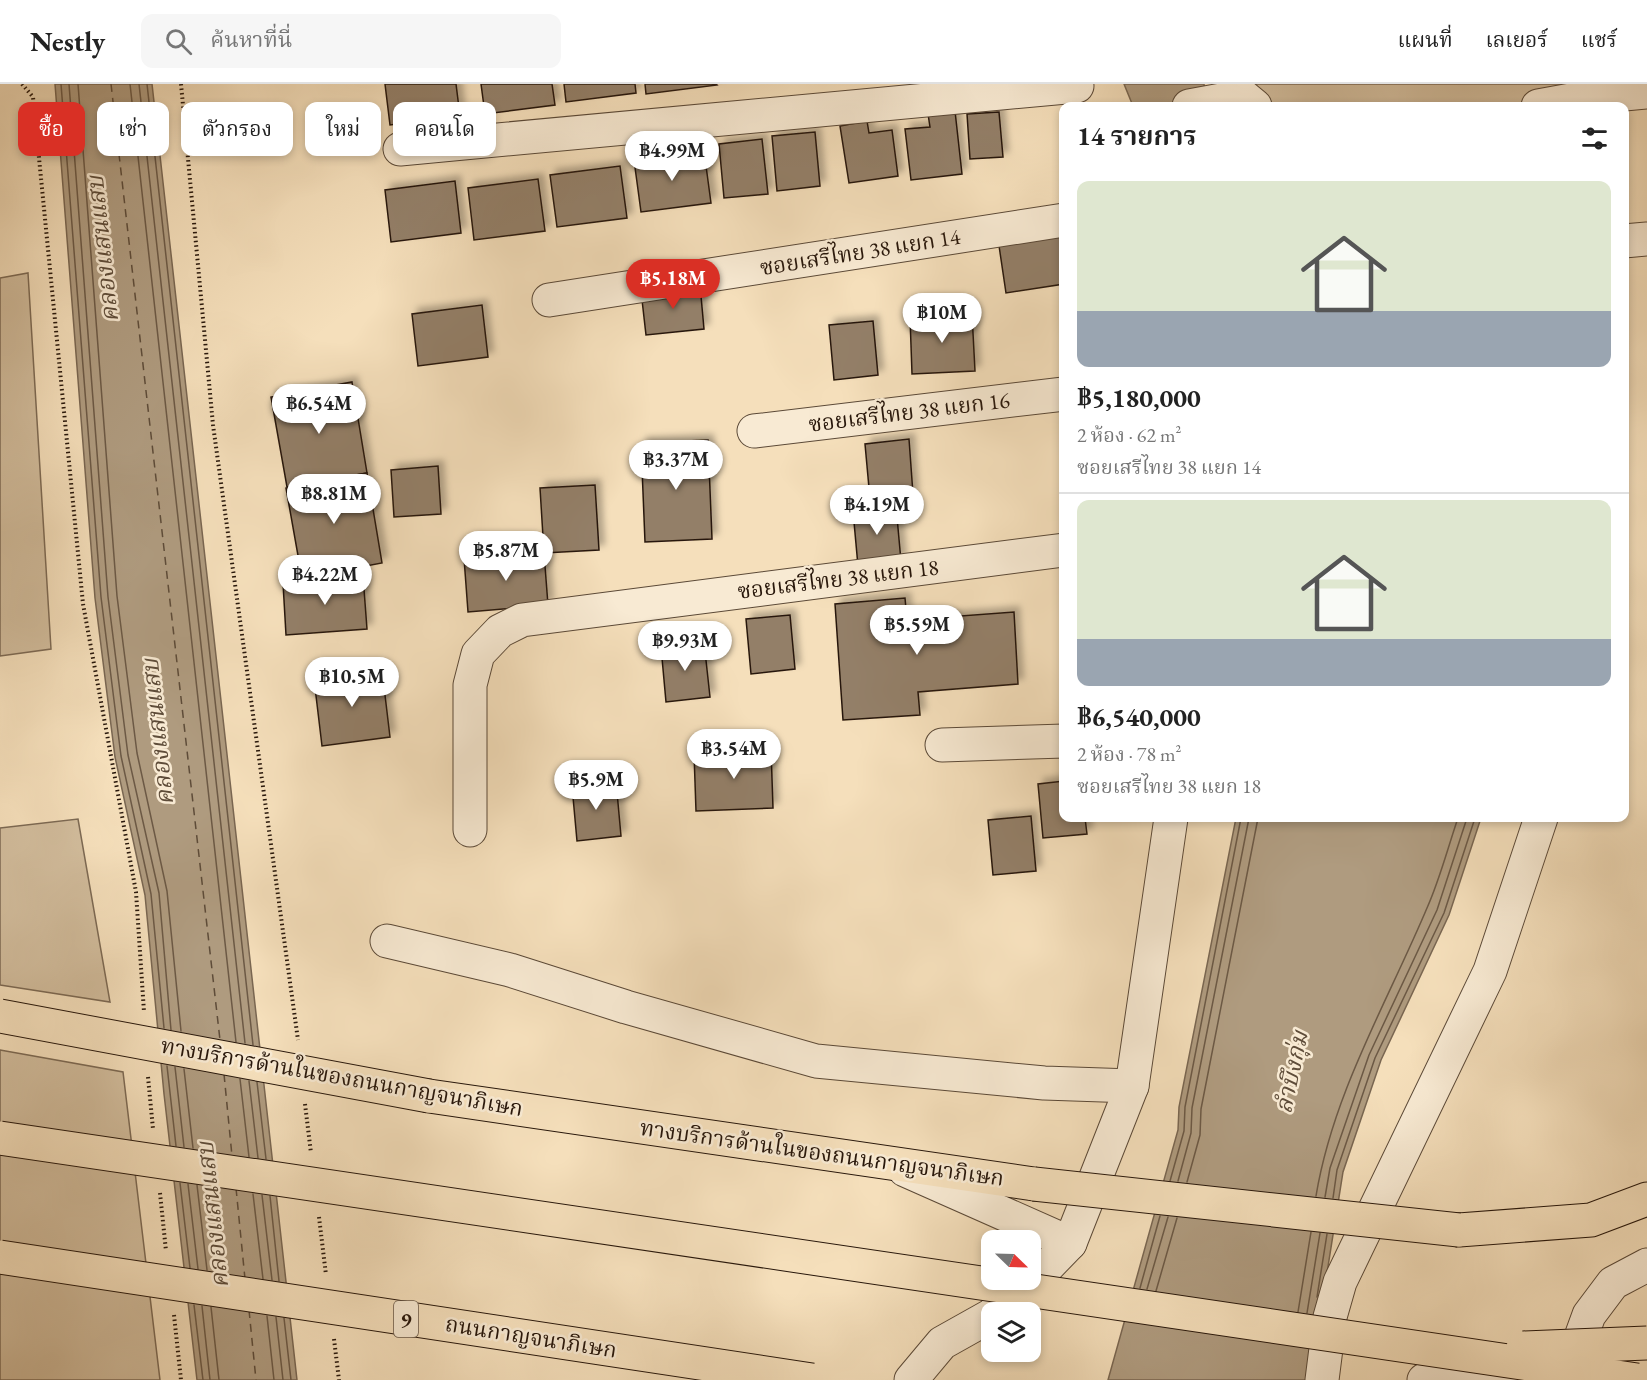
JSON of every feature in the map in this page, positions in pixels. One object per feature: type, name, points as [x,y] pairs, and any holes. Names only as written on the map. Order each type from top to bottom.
[{"type":"main road","name":"ทางบริการด้านในของถนนกาญจนาภิเษก","points":[[0,1016],[429,1095],[1034,1184],[1459,1230],[1591,1220],[1647,1198]]},
{"type":"main road","points":[[0,1138],[1637,1380]]},
{"type":"main road","name":"ถนนกาญจนาภิเษก","points":[[0,1257],[812,1380]]},
{"type":"main road","points":[[1365,1339],[1528,1348],[1647,1343]]},
{"type":"street","points":[[496,141],[1078,92]]},
{"type":"street","points":[[1560,102],[1647,92]]},
{"type":"street","name":"ซอยเสรีไทย 38 แยก 14","points":[[549,300],[1059,221]]},
{"type":"street","points":[[1629,241],[1647,239]]},
{"type":"street","name":"ซอยเสรีไทย 38 แยก 16","points":[[754,431],[1059,395]]},
{"type":"street","name":"ซอยเสรีไทย 38 แยก 18","points":[[470,830],[470,685],[478,654],[500,631],[522,620],[1059,551]]},
{"type":"street","points":[[942,746],[1059,741]]},
{"type":"street","points":[[1013,1302],[1070,1243],[1132,1086],[1170,822]]},
{"type":"street","points":[[1322,1380],[1330,1317],[1340,1282],[1490,971],[1540,822]]},
{"type":"street","points":[[387,941],[510,970],[626,1007],[816,1061],[1044,1083],[1132,1086]]},
{"type":"street","points":[[890,1163],[1070,1243]]},
{"type":"street","points":[[1424,1380],[1437,1378],[1531,1380],[1565,1368],[1577,1348],[1589,1315],[1613,1283],[1647,1265]]},
{"type":"street","points":[[911,1380],[942,1343],[981,1321]]},
{"type":"path","points":[[21,84],[33,97],[83,604],[136,892],[144,1017]]},
{"type":"path","points":[[182,84],[213,425],[299,1051]]},
{"type":"path","points":[[148,1074],[153,1132]]},
{"type":"path","points":[[305,1098],[312,1156]]},
{"type":"path","points":[[160,1191],[168,1262]]},
{"type":"path","points":[[319,1215],[327,1286]]},
{"type":"path","points":[[173,1309],[181,1380]]},
{"type":"path","points":[[333,1333],[339,1380]]},
{"type":"shaded area","points":[[1255,84],[1615,84],[1527,102],[1268,102]]},
{"type":"shaded area","points":[[28,273],[51,649],[0,656],[0,278]]},
{"type":"shaded area","points":[[78,819],[110,1002],[0,985],[0,828]]},
{"type":"shaded area","points":[[0,1050],[123,1072],[160,1380],[0,1380]]},
{"type":"water","name":"คลองแสนแสบ","points":[[55,84],[152,84],[154,102],[97,102],[97,156],[160,156],[297,1380],[197,1380],[164,1094],[145,895],[115,757],[95,598],[61,156],[85,156],[85,102],[56,102]]},
{"type":"water","points":[[1124,84],[1204,84],[1206,102],[1131,102]]},
{"type":"water","name":"ลำบึงกุ่ม","points":[[1235,822],[1480,822],[1449,915],[1381,1060],[1343,1172],[1310,1380],[1108,1380],[1178,1130],[1179,1107]]},
{"type":"building","points":[[385,84],[456,84],[458,102],[393,102],[393,125],[390,125]]},
{"type":"building","points":[[481,84],[552,84],[555,105],[496,113],[496,102],[483,102]]},
{"type":"building","points":[[564,84],[635,84],[636,93],[566,102]]},
{"type":"building","points":[[645,84],[716,84],[717,85],[646,94]]},
{"type":"building","points":[[955,111],[962,174],[911,180],[905,129],[930,127],[928,114]]},
{"type":"building","points":[[999,112],[1003,157],[970,159],[967,114]]},
{"type":"building","points":[[867,121],[869,133],[892,130],[898,176],[849,183],[840,126]]},
{"type":"building","points":[[815,132],[820,186],[777,191],[772,136]]},
{"type":"building","points":[[762,139],[768,194],[724,198],[719,144]]},
{"type":"building","points":[[704,151],[711,203],[641,212],[634,160]]},
{"type":"building","points":[[620,166],[627,218],[557,227],[550,175]]},
{"type":"building","points":[[538,179],[545,231],[474,240],[468,188]]},
{"type":"building","points":[[455,181],[461,233],[391,242],[385,190]]},
{"type":"building","points":[[1059,231],[1059,285],[1006,293],[998,239]]},
{"type":"building","points":[[700,285],[704,329],[646,335],[641,291]]},
{"type":"building","points":[[482,305],[488,357],[418,366],[412,314]]},
{"type":"building","points":[[972,314],[975,371],[912,374],[910,317]]},
{"type":"building","points":[[873,321],[878,375],[834,380],[829,325]]},
{"type":"building","points":[[352,382],[367,473],[287,487],[271,397]]},
{"type":"building","points":[[909,439],[913,494],[870,499],[865,444]]},
{"type":"building","points":[[708,440],[712,539],[645,542],[641,443]]},
{"type":"building","points":[[438,466],[441,514],[394,517],[391,470]]},
{"type":"building","points":[[367,473],[382,563],[302,578],[286,488]]},
{"type":"building","points":[[595,485],[599,550],[544,553],[540,488]]},
{"type":"building","points":[[896,506],[901,561],[858,566],[853,511]]},
{"type":"building","points":[[544,553],[548,605],[468,612],[464,558]]},
{"type":"building","points":[[363,576],[367,629],[286,635],[283,583]]},
{"type":"building","points":[[905,598],[907,620],[1014,612],[1018,684],[918,692],[920,715],[843,720],[835,604]]},
{"type":"building","points":[[790,615],[795,669],[751,674],[746,619]]},
{"type":"building","points":[[704,642],[710,697],[666,702],[661,647]]},
{"type":"building","points":[[382,670],[390,737],[322,746],[314,679]]},
{"type":"building","points":[[771,749],[773,808],[696,811],[694,753]]},
{"type":"building","points":[[616,781],[621,836],[577,841],[572,786]]},
{"type":"building","points":[[1059,782],[1059,822],[1086,822],[1087,834],[1043,838],[1038,784]]},
{"type":"building","points":[[1031,816],[1036,871],[993,875],[988,820]]},
{"type":"ferry route","points":[[111,84],[220,1040]]},
{"type":"ferry route","points":[[224,1074],[232,1156]]},
{"type":"ferry route","points":[[236,1188],[245,1279]]},
{"type":"ferry route","points":[[249,1310],[256,1380]]}]
